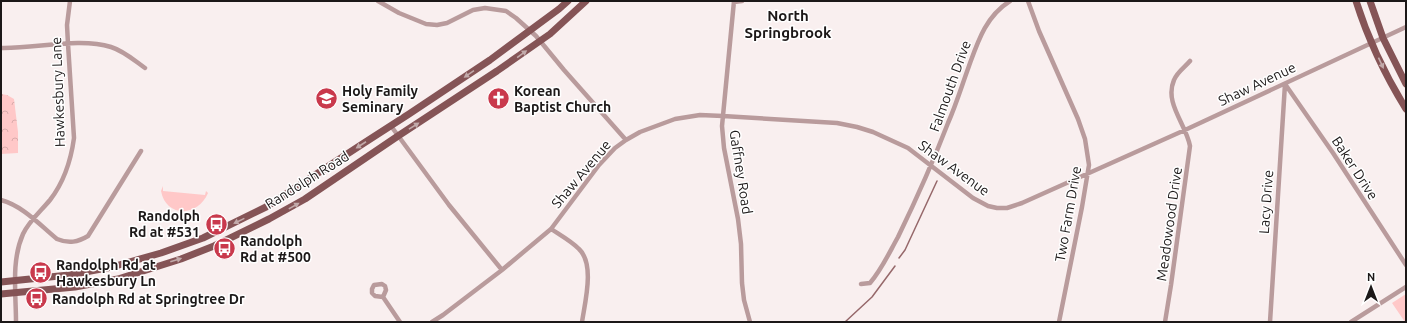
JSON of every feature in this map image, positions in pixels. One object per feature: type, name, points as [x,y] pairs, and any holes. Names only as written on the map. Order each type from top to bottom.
[{"type":"main road","name":"Randolph Road","points":[[1,294],[16,287],[112,267],[161,253],[208,236],[266,208],[490,60],[568,1]]},
{"type":"main road","name":"Randolph Road","points":[[1,282],[16,287],[74,287],[118,278],[181,259],[214,246],[270,219],[305,199],[398,136],[497,72],[550,34],[586,1]]},
{"type":"main road","points":[[1356,1],[1371,43],[1384,71],[1406,109]]},
{"type":"main road","points":[[1370,1],[1382,38],[1406,84]]},
{"type":"street","name":"Hawkesbury Lane","points":[[16,322],[15,261],[18,250],[24,233],[33,219],[58,188],[68,165],[74,138],[67,25],[70,1]]},
{"type":"street","points":[[378,1],[415,20],[431,25],[447,23],[473,10],[485,8],[506,10],[540,40],[564,70],[626,140]]},
{"type":"street","points":[[734,1],[742,1]]},
{"type":"street","name":"Gaffney Road","points":[[734,1],[722,126],[724,148],[738,219],[741,244],[742,283],[750,322]]},
{"type":"street","name":"Falmouth Drive","points":[[861,284],[870,283],[879,272],[905,222],[949,123],[979,37],[997,11],[1010,1]]},
{"type":"street","name":"Two Farm Drive","points":[[1028,1],[1039,31],[1078,119],[1085,138],[1089,165],[1059,322]]},
{"type":"street","name":"Shaw Avenue","points":[[432,322],[502,270],[551,229],[599,165],[615,148],[640,132],[674,119],[700,116],[723,116],[838,123],[857,127],[898,143],[931,165],[973,198],[988,206],[1007,208],[1022,203],[1185,130],[1406,27]]},
{"type":"street","points":[[1,48],[95,44],[112,48],[129,56],[145,68]]},
{"type":"street","name":"Meadowood Drive","points":[[1165,322],[1190,146],[1174,104],[1171,90],[1178,73],[1190,61]]},
{"type":"street","name":"Baker Drive","points":[[1285,84],[1333,153],[1406,266]]},
{"type":"street","name":"Lacy Drive","points":[[1270,322],[1271,285],[1285,84]]},
{"type":"street","points":[[391,126],[449,205],[502,270]]},
{"type":"street","points":[[1,200],[11,203],[57,239],[63,241],[79,241],[88,236],[141,151]]},
{"type":"street","points":[[551,229],[580,250],[587,266],[588,278],[582,322]]},
{"type":"street","points":[[1351,322],[1406,287]]},
{"type":"street","points":[[383,297],[400,322]]},
{"type":"green space","points":[[1,94],[7,95],[14,99],[18,132],[18,153],[1,154]]},
{"type":"green space","points":[[163,186],[163,191],[205,195],[206,191],[208,193],[197,207],[183,211],[175,210],[164,200],[161,191]]},
{"type":"green space","points":[[1406,294],[1406,322],[1405,322],[1392,303]]},
{"type":"waterway","points":[[899,258],[905,250],[937,181]]},
{"type":"waterway","points":[[845,322],[872,297],[895,266]]},
{"type":"place","name":"Holy Family Seminary","points":[[326,99]]},
{"type":"place","name":"Korean Baptist Church","points":[[499,99]]},
{"type":"place","name":"Randolph Rd at #531","points":[[216,224]]},
{"type":"place","name":"Randolph Rd at #500","points":[[225,249]]},
{"type":"place","name":"Randolph Rd at Hawkesbury Ln","points":[[41,273]]},
{"type":"place","name":"Randolph Rd at Springtree Dr","points":[[37,299]]},
{"type":"district","name":"North Springbrook","points":[[788,24]]}]
